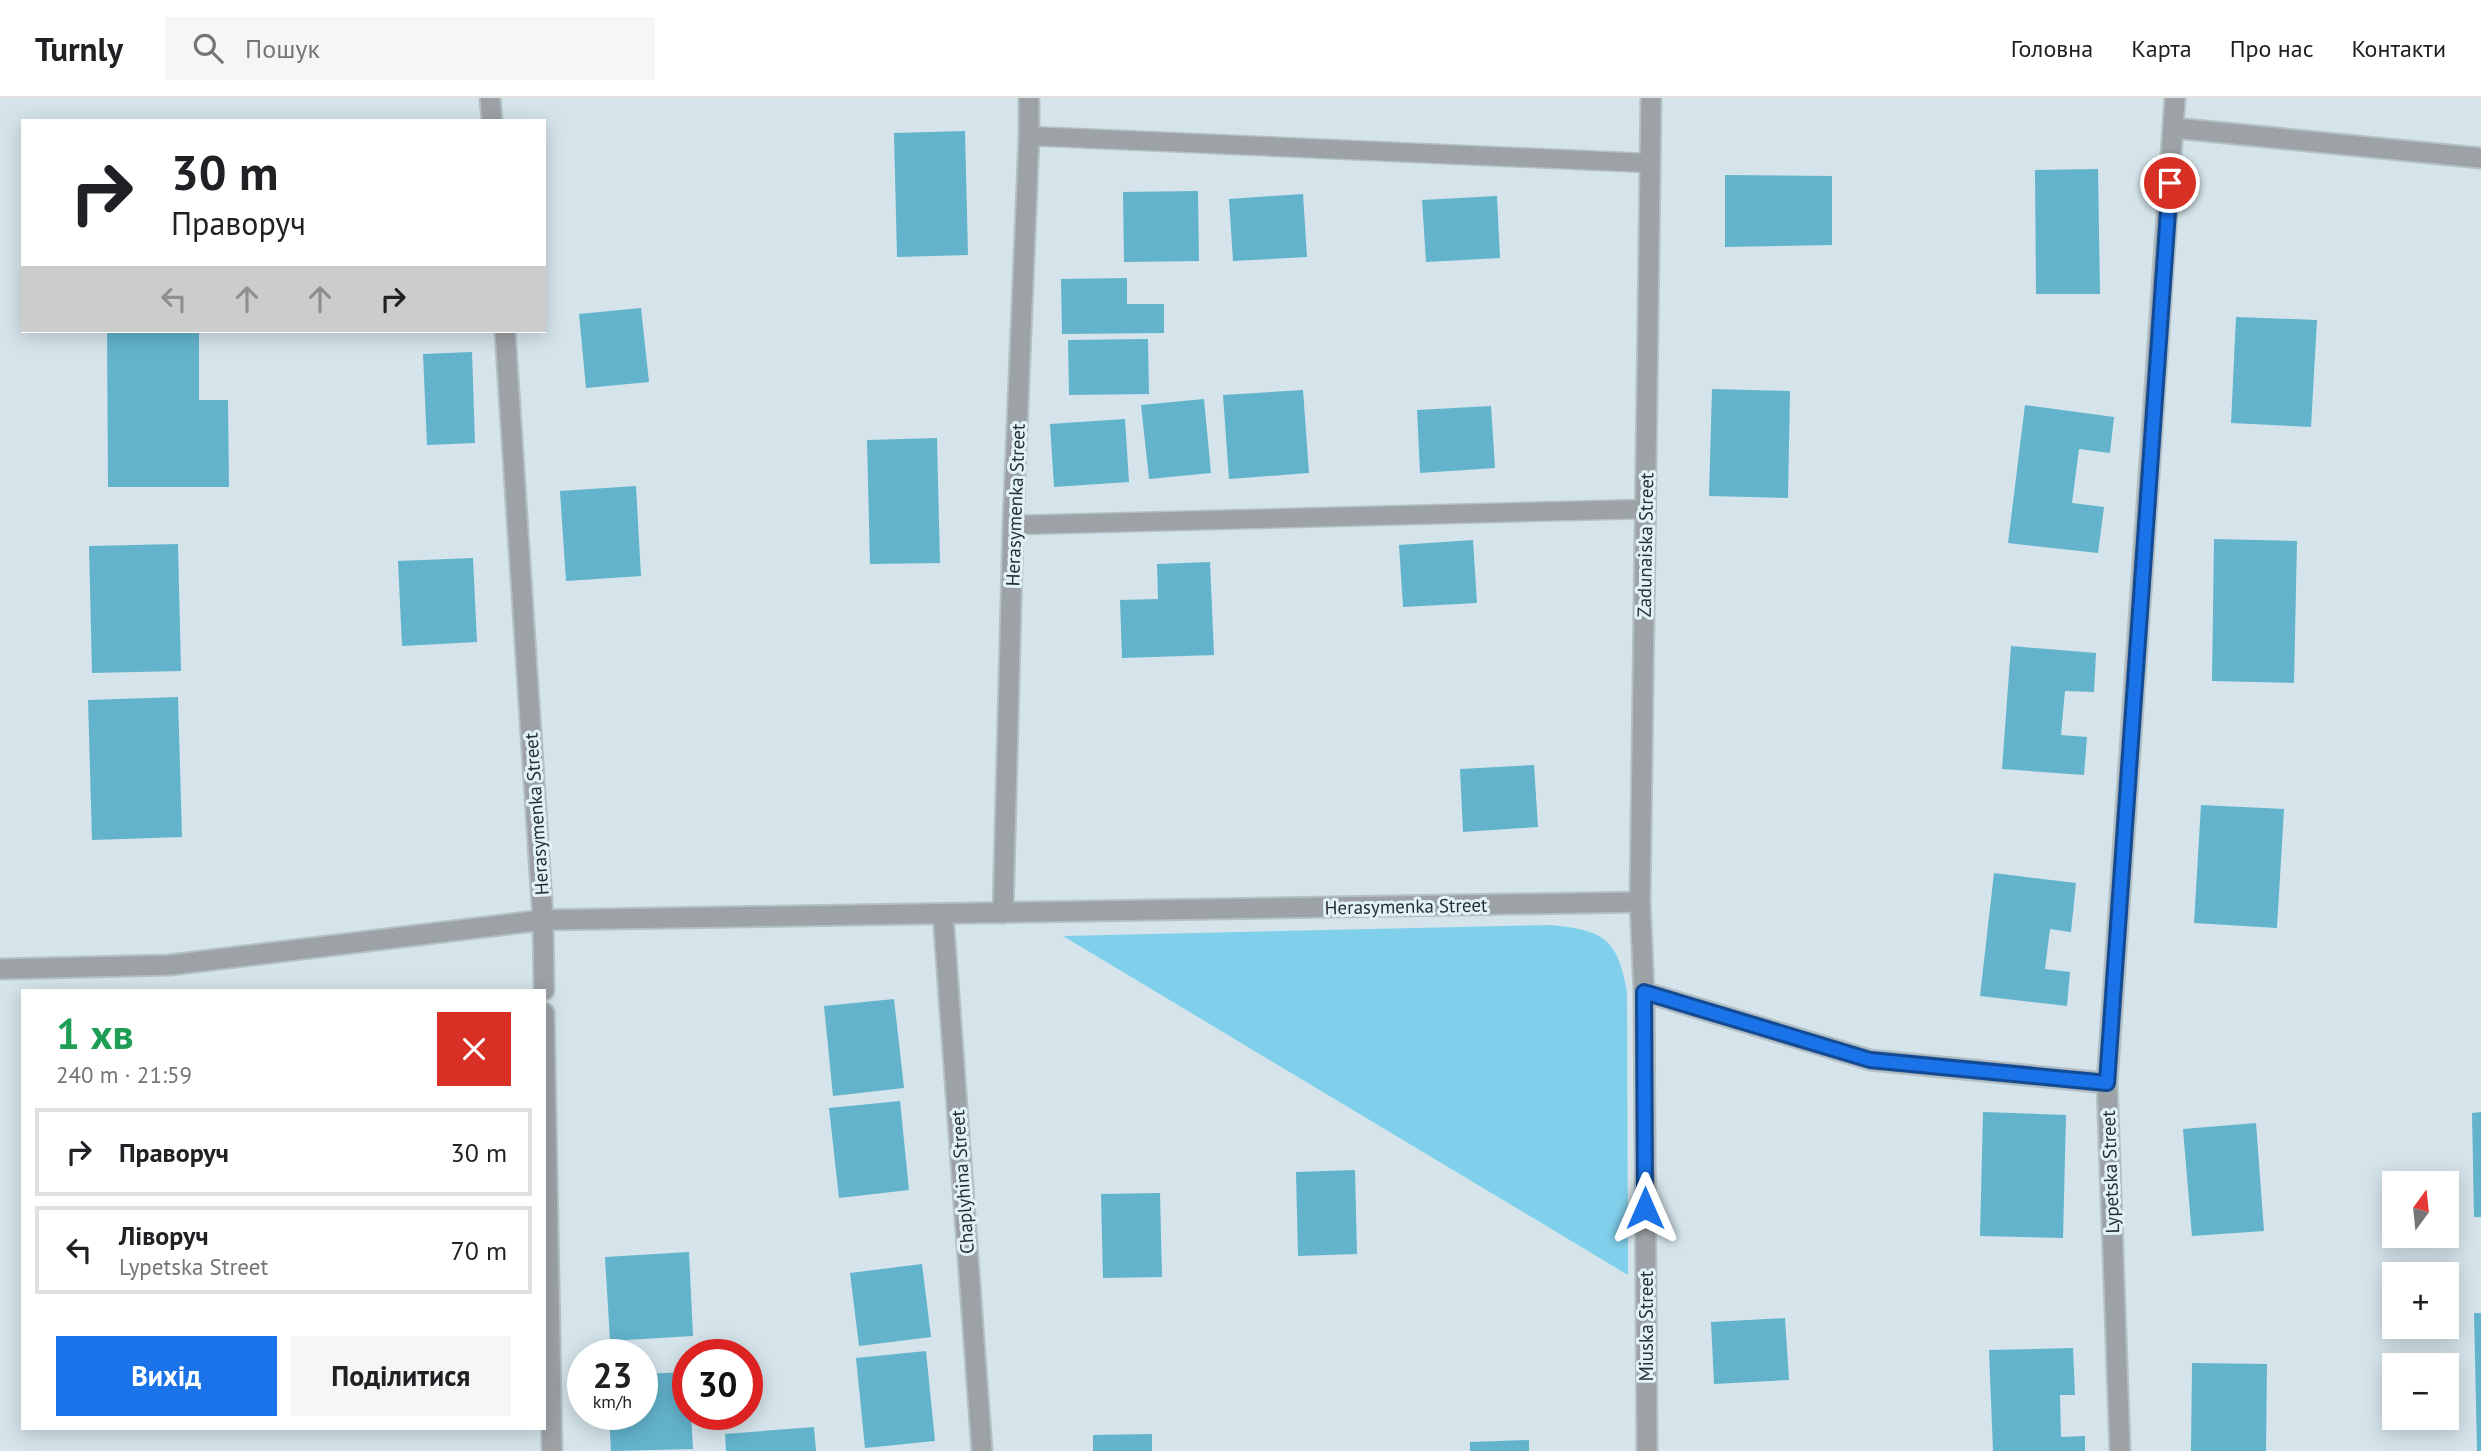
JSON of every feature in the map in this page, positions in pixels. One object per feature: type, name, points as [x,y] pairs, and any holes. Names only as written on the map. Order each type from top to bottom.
[{"type":"street","points":[[490,98],[492,119]]},
{"type":"street","name":"Herasymenka Street","points":[[1003,913],[1013,525],[1029,98]]},
{"type":"street","name":"Zadunaiska Street","points":[[1644,992],[1640,902],[1650,98]]},
{"type":"street","name":"Lypetska Street","points":[[2120,1451],[2107,1083],[2175,98]]},
{"type":"street","points":[[2174,128],[2481,158]]},
{"type":"street","name":"Herasymenka Street","points":[[505,333],[543,920],[544,989]]},
{"type":"street","name":"Herasymenka Street","points":[[0,969],[170,965],[543,920],[1640,902]]},
{"type":"street","name":"Chaplyhina Street","points":[[943,914],[982,1451]]},
{"type":"street","points":[[1644,992],[1870,1060],[2107,1083]]},
{"type":"street","name":"Miuska Street","points":[[1644,992],[1647,1451]]},
{"type":"street","points":[[546,1122],[552,1451]]},
{"type":"lane","points":[[1029,136],[1648,163]]},
{"type":"lane","points":[[1013,525],[1646,509]]},
{"type":"shaded area","points":[[1550,925],[1583,930],[1605,940],[1619,960],[1623,974],[1627,993],[1628,1275],[1063,936]]},
{"type":"building","points":[[965,131],[968,255],[897,257],[894,133]]},
{"type":"building","points":[[2098,169],[2100,294],[2036,294],[2035,170]]},
{"type":"building","points":[[1725,175],[1832,176],[1832,245],[1725,247]]},
{"type":"building","points":[[1198,191],[1199,261],[1124,262],[1123,192]]},
{"type":"building","points":[[1303,194],[1307,257],[1233,261],[1229,199]]},
{"type":"building","points":[[1497,196],[1500,258],[1426,262],[1422,200]]},
{"type":"building","points":[[1127,278],[1127,304],[1164,304],[1164,333],[1062,334],[1061,279]]},
{"type":"building","points":[[641,308],[649,382],[586,388],[579,314]]},
{"type":"building","points":[[2236,317],[2317,320],[2311,427],[2231,423]]},
{"type":"building","points":[[107,333],[199,333],[199,400],[228,400],[229,487],[108,487]]},
{"type":"building","points":[[1148,339],[1149,394],[1069,395],[1068,340]]},
{"type":"building","points":[[472,352],[475,443],[427,445],[423,354]]},
{"type":"building","points":[[1712,389],[1790,391],[1788,498],[1709,496]]},
{"type":"building","points":[[1303,390],[1309,473],[1229,479],[1223,395]]},
{"type":"building","points":[[1204,399],[1211,473],[1149,479],[1141,405]]},
{"type":"building","points":[[2025,405],[2114,417],[2110,453],[2079,449],[2072,503],[2104,507],[2098,553],[2008,543]]},
{"type":"building","points":[[1491,406],[1495,468],[1420,473],[1417,410]]},
{"type":"building","points":[[1125,419],[1129,482],[1054,487],[1050,424]]},
{"type":"building","points":[[937,438],[940,563],[870,564],[867,440]]},
{"type":"building","points":[[636,486],[641,576],[566,581],[560,491]]},
{"type":"building","points":[[2214,539],[2297,541],[2294,683],[2212,681]]},
{"type":"building","points":[[1473,540],[1477,603],[1403,607],[1399,545]]},
{"type":"building","points":[[178,544],[181,671],[92,673],[89,546]]},
{"type":"building","points":[[473,558],[477,642],[402,646],[398,561]]},
{"type":"building","points":[[1210,562],[1214,655],[1122,658],[1120,600],[1158,599],[1157,564]]},
{"type":"building","points":[[2011,646],[2096,653],[2094,692],[2065,691],[2061,735],[2087,737],[2084,775],[2002,769]]},
{"type":"building","points":[[178,697],[182,837],[92,840],[88,700]]},
{"type":"building","points":[[1534,765],[1538,827],[1463,832],[1460,769]]},
{"type":"building","points":[[2201,805],[2284,809],[2277,928],[2194,923]]},
{"type":"building","points":[[1994,873],[2076,883],[2071,932],[2050,929],[2045,969],[2070,972],[2067,1006],[1980,996]]},
{"type":"building","points":[[894,999],[904,1088],[833,1096],[824,1006]]},
{"type":"building","points":[[900,1101],[909,1190],[839,1198],[829,1108]]},
{"type":"building","points":[[1983,1112],[2066,1115],[2063,1238],[1980,1236]]},
{"type":"building","points":[[2481,1112],[2481,1217],[2474,1217],[2472,1113]]},
{"type":"building","points":[[2256,1123],[2264,1231],[2192,1236],[2183,1129]]},
{"type":"building","points":[[1355,1170],[1357,1254],[1298,1256],[1296,1172]]},
{"type":"building","points":[[1160,1193],[1162,1277],[1103,1278],[1101,1194]]},
{"type":"building","points":[[689,1252],[693,1336],[610,1339],[605,1257]]},
{"type":"building","points":[[922,1264],[931,1337],[859,1346],[850,1273]]},
{"type":"building","points":[[2474,1313],[2481,1313],[2481,1451],[2477,1451]]},
{"type":"building","points":[[1785,1318],[1789,1380],[1714,1384],[1711,1322]]},
{"type":"building","points":[[2073,1348],[2075,1395],[2060,1395],[2061,1437],[2085,1436],[2085,1451],[1993,1451],[1989,1350]]},
{"type":"building","points":[[926,1351],[935,1441],[865,1448],[856,1358]]},
{"type":"building","points":[[2192,1363],[2267,1364],[2266,1451],[2191,1451]]},
{"type":"building","points":[[658,1373],[672,1373],[672,1430],[692,1430],[693,1449],[611,1451],[610,1430],[658,1430]]},
{"type":"building","points":[[814,1427],[816,1451],[726,1451],[725,1434]]},
{"type":"building","points":[[1152,1434],[1152,1451],[1093,1451],[1093,1435]]},
{"type":"building","points":[[1529,1440],[1529,1451],[1470,1451],[1470,1442]]},
{"type":"route","points":[[1645,1208],[1644,992],[1870,1060],[2107,1083],[2170,183]]}]
